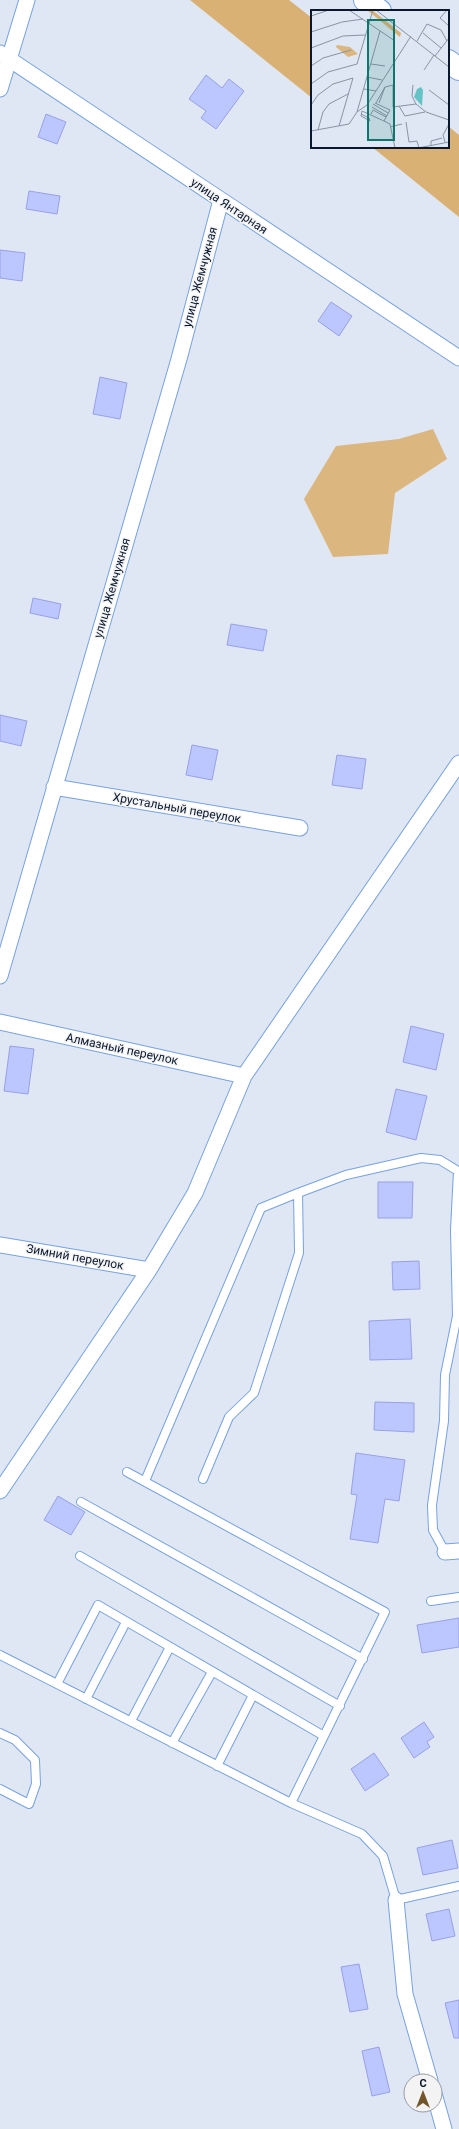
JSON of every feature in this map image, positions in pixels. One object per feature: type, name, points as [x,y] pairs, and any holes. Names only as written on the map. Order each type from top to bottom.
[{"type":"street","points":[[0,89],[4,56],[27,0]]},
{"type":"street","points":[[365,0],[379,10]]},
{"type":"street","name":"улица Янтарная","points":[[4,56],[459,358]]},
{"type":"street","points":[[449,62],[459,69]]},
{"type":"street","name":"улица Жемчужная","points":[[0,976],[179,359],[221,200]]},
{"type":"street","points":[[0,1491],[150,1270],[195,1193],[244,1076],[459,763]]},
{"type":"street","name":"Хрустальный переулок","points":[[54,787],[300,828]]},
{"type":"street","name":"Алмазный переулок","points":[[0,1022],[244,1076]]},
{"type":"street","name":"Зимний переулок","points":[[0,1244],[150,1270]]},
{"type":"street","points":[[396,1900],[405,1994],[428,2073]]},
{"type":"street","points":[[440,2113],[444,2129]]},
{"type":"lane","points":[[145,1481],[261,1208],[346,1175],[421,1158],[440,1160],[458,1170],[455,1230],[457,1316],[445,1374],[444,1421],[432,1505],[433,1530],[452,1552]]},
{"type":"lane","points":[[203,1479],[229,1416],[254,1393],[299,1253],[298,1193]]},
{"type":"lane","points":[[127,1472],[385,1612],[291,1803]]},
{"type":"lane","points":[[82,1502],[363,1659]]},
{"type":"lane","points":[[80,1556],[340,1706]]},
{"type":"lane","points":[[431,1601],[459,1597]]},
{"type":"lane","points":[[57,1684],[98,1605],[324,1736]]},
{"type":"lane","points":[[86,1698],[126,1622]]},
{"type":"lane","points":[[131,1721],[170,1647]]},
{"type":"lane","points":[[0,1655],[291,1803],[362,1834],[382,1856],[396,1900],[459,1886]]},
{"type":"lane","points":[[172,1743],[212,1672]]},
{"type":"lane","points":[[217,1766],[253,1695]]},
{"type":"lane","points":[[0,1733],[15,1740],[35,1760],[36,1784],[28,1804],[0,1788]]},
{"type":"shaded area","points":[[190,0],[289,0],[311,17],[311,97]]},
{"type":"shaded area","points":[[449,127],[459,135],[459,217],[373,148],[449,148]]},
{"type":"shaded area","points":[[433,429],[447,459],[395,493],[388,554],[333,557],[304,499],[336,446],[399,439]]},
{"type":"building","points":[[206,75],[222,88],[229,79],[244,91],[216,129],[201,118],[206,111],[189,99]]},
{"type":"building","points":[[46,114],[66,122],[57,144],[38,137]]},
{"type":"building","points":[[29,191],[60,196],[57,214],[26,209]]},
{"type":"building","points":[[0,250],[25,253],[22,281],[0,278]]},
{"type":"building","points":[[331,302],[352,316],[339,336],[318,321]]},
{"type":"building","points":[[100,377],[127,383],[120,419],[93,414]]},
{"type":"building","points":[[33,598],[61,604],[58,619],[30,613]]},
{"type":"building","points":[[231,624],[267,630],[263,651],[227,645]]},
{"type":"building","points":[[0,715],[27,721],[21,746],[0,741]]},
{"type":"building","points":[[192,745],[218,750],[212,780],[186,775]]},
{"type":"building","points":[[337,755],[366,759],[362,789],[332,785]]},
{"type":"building","points":[[411,1026],[444,1034],[436,1070],[403,1062]]},
{"type":"building","points":[[10,1046],[34,1049],[28,1094],[4,1091]]},
{"type":"building","points":[[396,1089],[427,1096],[416,1140],[386,1132]]},
{"type":"building","points":[[378,1182],[413,1182],[412,1218],[378,1218]]},
{"type":"building","points":[[419,1261],[420,1289],[393,1290],[392,1262]]},
{"type":"building","points":[[410,1319],[412,1359],[370,1360],[369,1321]]},
{"type":"building","points":[[375,1402],[414,1403],[414,1432],[374,1430]]},
{"type":"building","points":[[356,1453],[405,1460],[399,1501],[385,1499],[378,1543],[350,1539],[357,1495],[351,1494]]},
{"type":"building","points":[[58,1496],[85,1512],[71,1535],[44,1520]]},
{"type":"building","points":[[459,1618],[459,1647],[422,1653],[417,1625]]},
{"type":"building","points":[[424,1722],[434,1737],[427,1742],[430,1747],[414,1758],[401,1738]]},
{"type":"building","points":[[374,1753],[389,1775],[365,1791],[351,1769]]},
{"type":"building","points":[[452,1840],[458,1868],[423,1875],[417,1848]]},
{"type":"building","points":[[449,1909],[455,1936],[432,1941],[426,1914]]},
{"type":"building","points":[[359,1964],[368,2009],[350,2012],[341,1967]]},
{"type":"building","points":[[459,2000],[459,2038],[454,2038],[445,2003]]},
{"type":"building","points":[[379,2047],[390,2092],[372,2096],[362,2051]]}]
